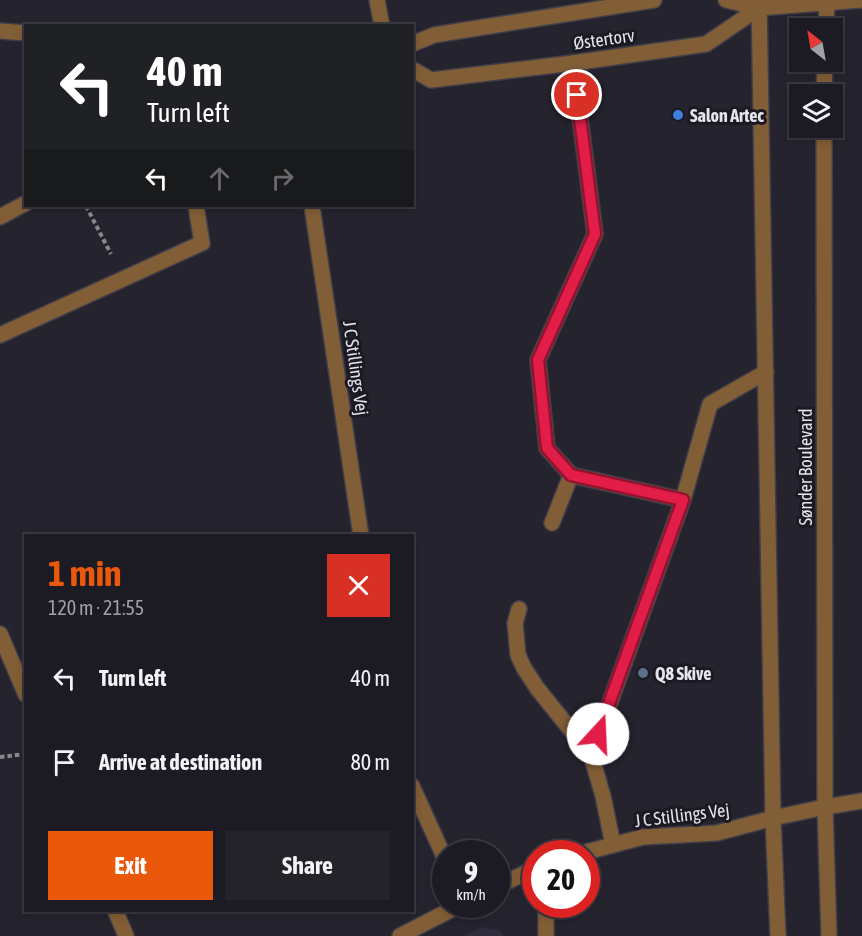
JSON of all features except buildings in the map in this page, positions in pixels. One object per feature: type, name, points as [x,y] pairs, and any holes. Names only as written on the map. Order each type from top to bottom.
[{"type":"street","points":[[377,0],[382,24]]},
{"type":"street","name":"Østertorv","points":[[414,43],[434,35],[654,0]]},
{"type":"street","points":[[726,0],[759,4],[862,0]]},
{"type":"street","points":[[826,18],[827,1]]},
{"type":"street","name":"Østertorv","points":[[414,70],[431,80],[706,44],[759,4]]},
{"type":"street","name":"Sønder Boulevard","points":[[759,4],[773,818],[778,936]]},
{"type":"street","points":[[0,31],[24,33]]},
{"type":"street","points":[[573,63],[595,234],[538,360],[547,448],[571,475],[683,500]]},
{"type":"street","name":"Sønder Boulevard","points":[[824,138],[825,807],[829,936]]},
{"type":"street","points":[[0,217],[24,204]]},
{"type":"street","points":[[0,335],[202,243],[196,207]]},
{"type":"street","name":"J C Stillings Vej","points":[[312,207],[361,534]]},
{"type":"street","points":[[591,755],[683,500],[710,404],[766,372]]},
{"type":"street","points":[[552,523],[571,475]]},
{"type":"street","points":[[519,609],[515,623],[518,655],[537,688],[591,755],[603,796],[613,845]]},
{"type":"street","points":[[0,634],[24,690]]},
{"type":"street","points":[[414,790],[436,840]]},
{"type":"street","points":[[825,807],[862,801]]},
{"type":"street","name":"J C Stillings Vej","points":[[600,848],[643,837],[717,833],[825,807]]},
{"type":"street","points":[[116,912],[126,936]]},
{"type":"street","points":[[400,936],[435,918]]},
{"type":"street","points":[[546,918],[546,936]]},
{"type":"path","points":[[87,207],[124,279]]},
{"type":"path","points":[[0,757],[24,754]]},
{"type":"shaded area","points":[[481,927],[500,930],[503,936],[464,936]]},
{"type":"place","name":"Salon Artec","points":[[678,115]]},
{"type":"place","name":"Q8 Skive","points":[[643,673]]},
{"type":"route","points":[[577,95],[595,234],[538,360],[547,448],[571,475],[683,500],[598,734]]}]
